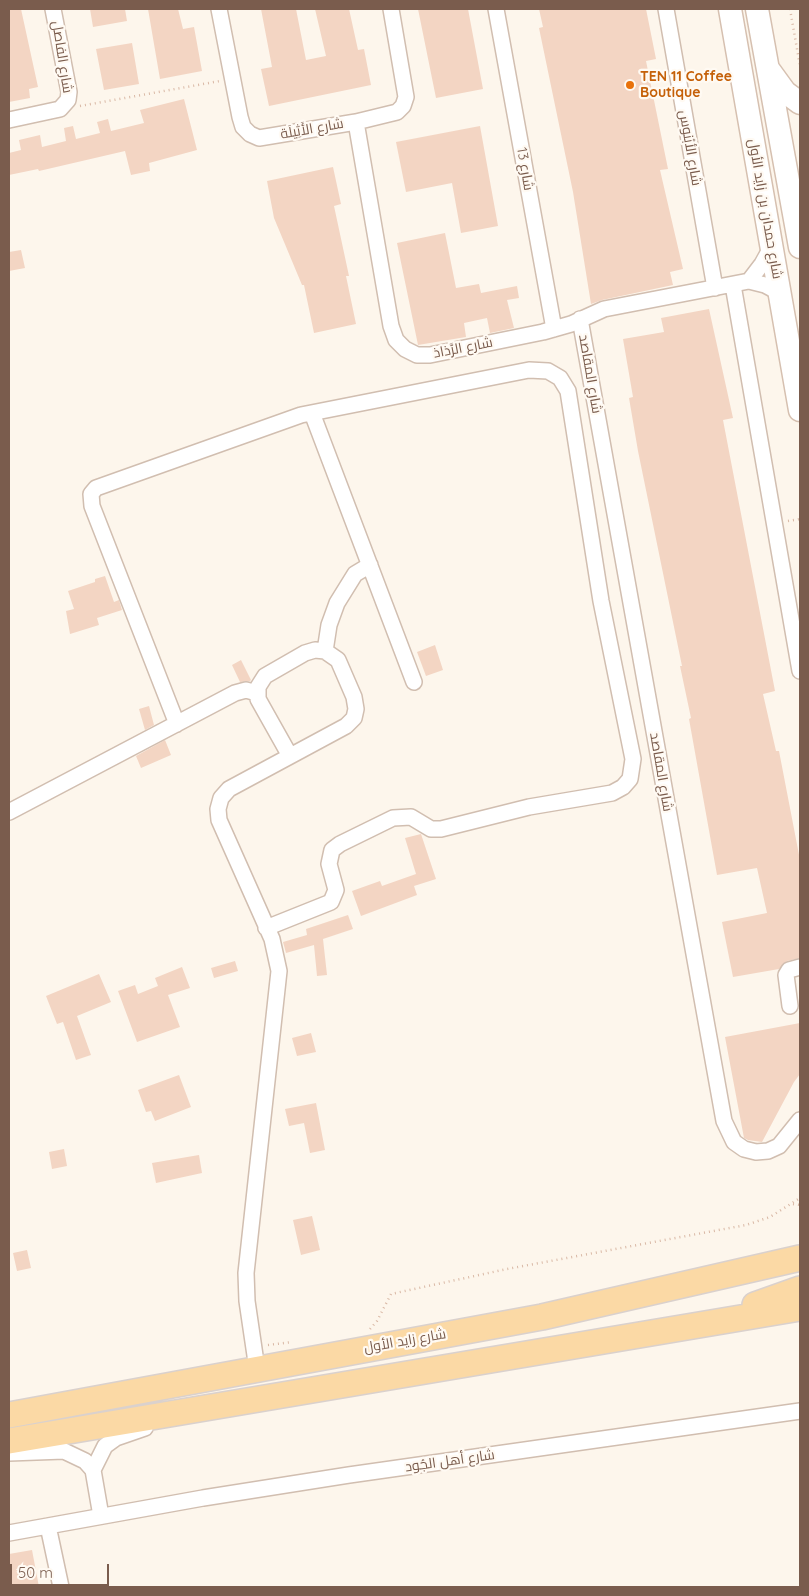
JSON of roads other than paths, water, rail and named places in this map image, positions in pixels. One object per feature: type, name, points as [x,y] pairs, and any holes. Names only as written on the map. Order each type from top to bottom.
[{"type":"main road","name":"شارع حمدان بن زايد الأول","points":[[730,9],[800,410]]},
{"type":"main road","name":"شارع حمدان بن زايد الأول","points":[[757,9],[767,68],[791,148],[799,235]]},
{"type":"main road","points":[[767,68],[785,92],[800,104]]},
{"type":"main road","points":[[755,154],[791,148]]},
{"type":"main road","name":"شارع زايد الأول","points":[[9,1415],[255,1357],[542,1317],[800,1258]]},
{"type":"main road","points":[[721,1321],[762,1301],[800,1289]]},
{"type":"main road","points":[[9,1441],[213,1405],[800,1308]]},
{"type":"street","name":"شارع الفاصل","points":[[9,120],[60,109],[66,104],[69,92],[53,9]]},
{"type":"street","name":"شارع الأَثِيلَة","points":[[219,9],[243,127],[250,134],[259,138],[356,122],[397,112],[403,106],[406,97],[391,9]]},
{"type":"street","name":"شارع 13","points":[[496,9],[554,329]]},
{"type":"street","name":"شارع الأبْنوس","points":[[666,9],[715,288]]},
{"type":"street","name":"شارع الرَّذاذ","points":[[356,122],[391,326],[396,340],[405,350],[417,355],[554,329],[604,309],[749,281],[765,285],[780,293]]},
{"type":"street","points":[[749,281],[762,264],[772,246]]},
{"type":"street","points":[[733,284],[800,671]]},
{"type":"street","name":"شارع المقاصد","points":[[580,319],[724,1121],[734,1142],[744,1149],[756,1152],[768,1151],[779,1146],[788,1138],[800,1120]]},
{"type":"street","points":[[176,724],[92,506],[91,494],[99,486],[291,418],[312,413],[529,370],[548,371],[560,378],[568,392],[601,601],[634,766],[627,783],[612,792],[529,807],[441,829],[431,828],[411,817],[393,818],[340,844],[332,850],[329,859],[336,890],[334,899],[266,928]]},
{"type":"street","points":[[312,413],[414,682]]},
{"type":"street","points":[[325,651],[329,625],[337,602],[355,574],[370,565]]},
{"type":"street","points":[[255,1357],[246,1293],[246,1272],[280,982],[278,960],[219,820],[218,809],[221,798],[229,789],[346,726],[354,718],[356,709],[354,696],[338,660],[325,651],[310,651],[265,676],[258,687],[257,693],[260,704],[290,756]]},
{"type":"street","points":[[9,812],[235,693],[246,690],[257,693]]},
{"type":"street","points":[[790,1006],[786,975],[790,970],[800,967]]},
{"type":"street","points":[[92,1470],[106,1446],[116,1438],[213,1405]]},
{"type":"street","name":"شارع أهل الجُود","points":[[9,1533],[349,1475],[800,1411]]},
{"type":"street","points":[[9,1452],[64,1451],[76,1455],[92,1470],[101,1516]]},
{"type":"street","points":[[48,1526],[61,1587]]},
{"type":"place","name":"TEN 11 Coffee Boutique","points":[[630,85]]}]
